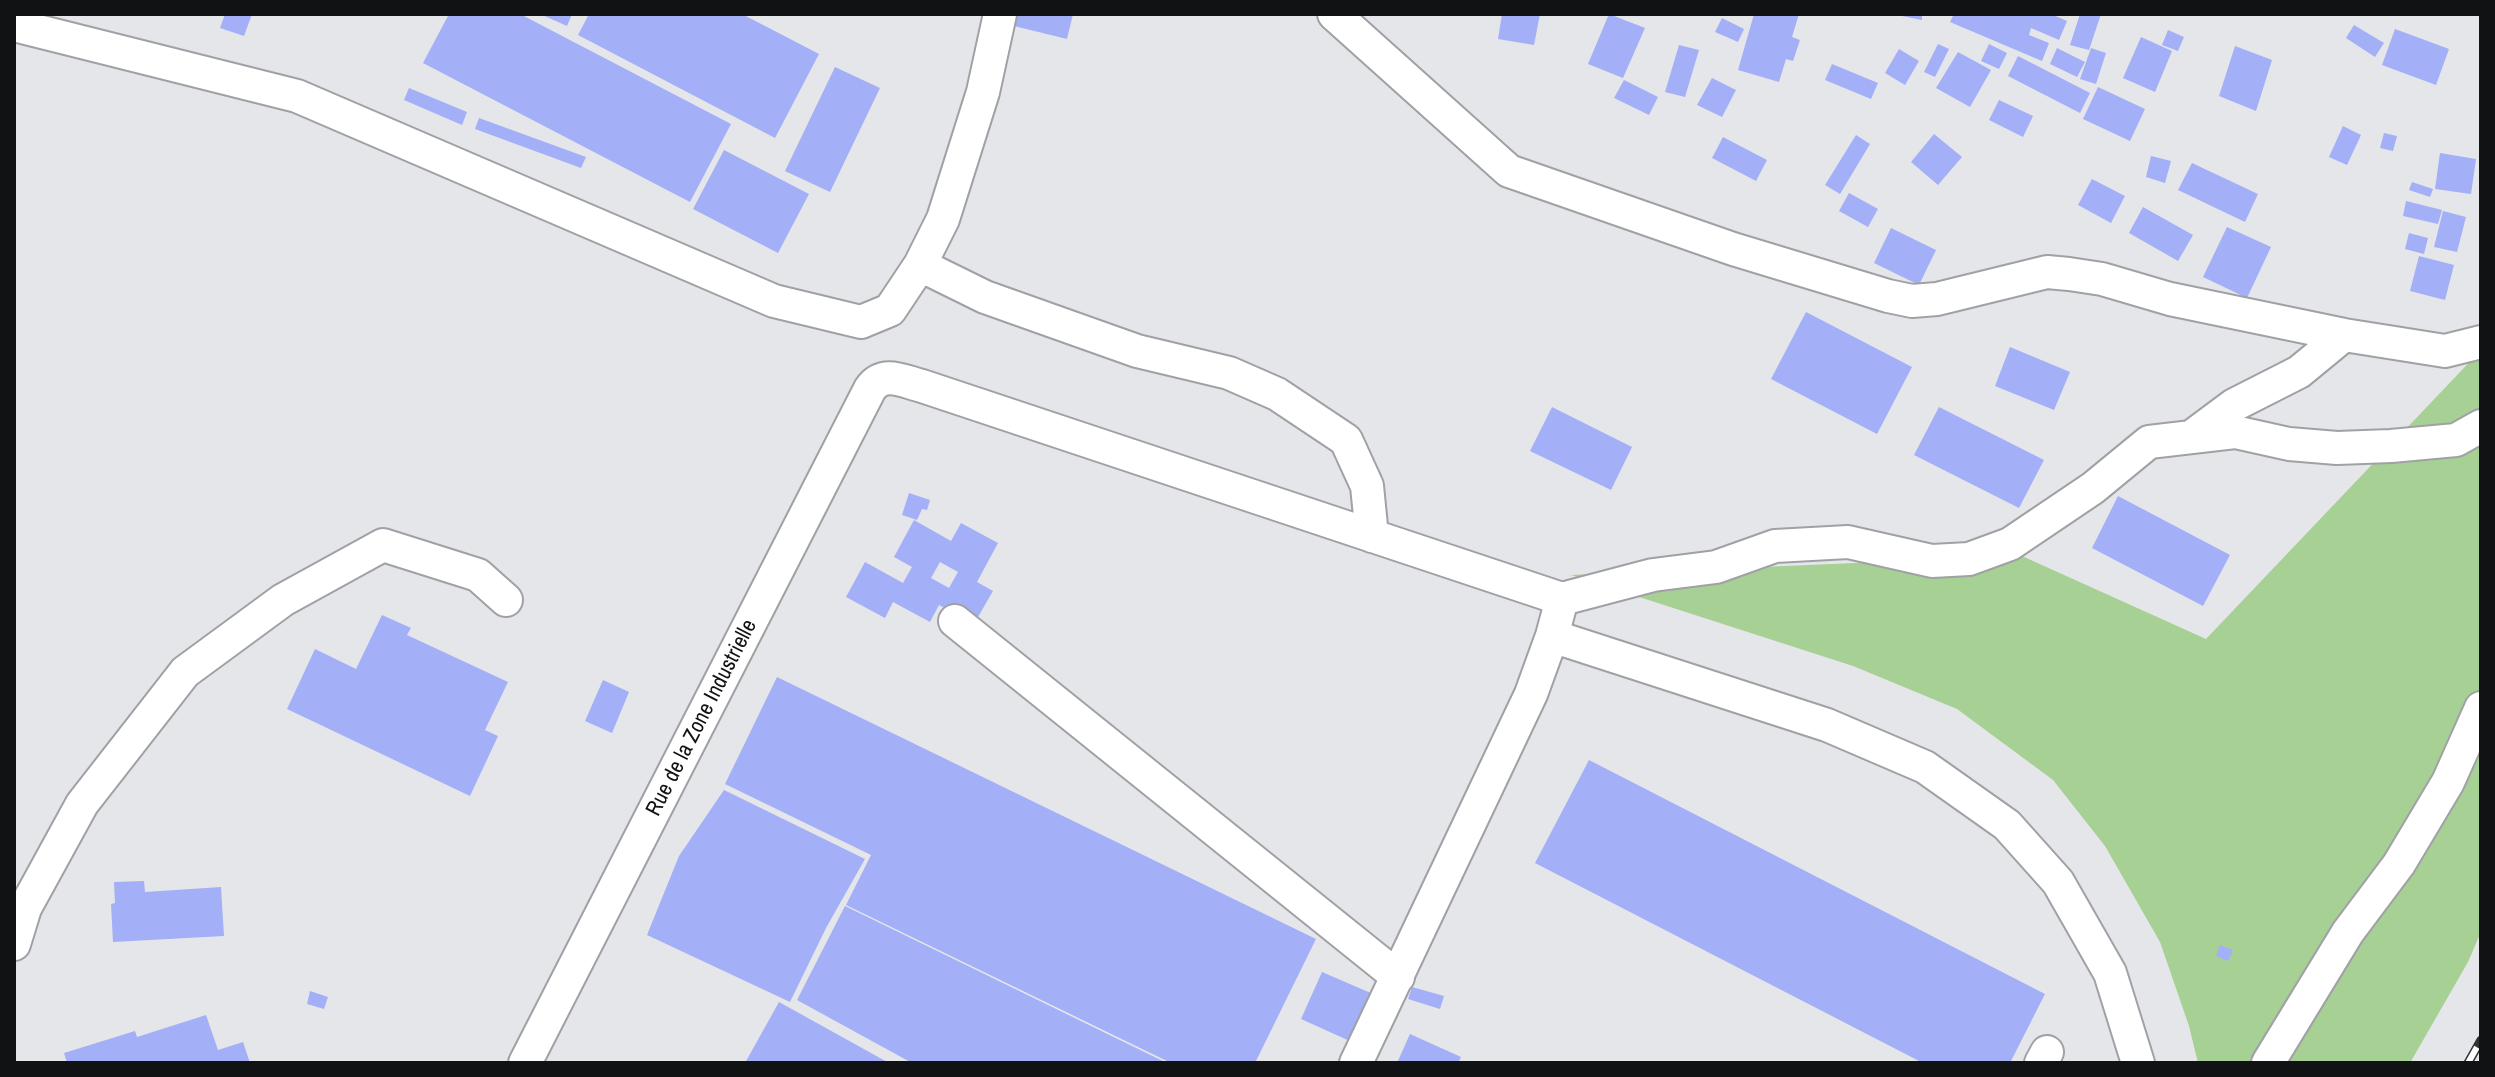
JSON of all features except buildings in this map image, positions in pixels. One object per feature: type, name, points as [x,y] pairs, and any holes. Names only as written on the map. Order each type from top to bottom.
[{"type":"street","points":[[14,25],[297,96],[774,301],[861,322],[890,310],[920,265],[943,219],[983,92],[1000,14]]},
{"type":"street","points":[[1334,14],[1509,171],[1733,249],[1912,301],[1937,299],[2047,272],[2102,279],[2170,299],[2344,335],[2445,351],[2481,342]]},
{"type":"street","points":[[920,265],[985,297],[1137,351],[1229,373],[1277,394],[1346,440],[1367,486],[1372,536],[1562,599],[1653,575],[1716,567],[1775,546],[1848,542],[1932,561],[1969,559],[2010,544],[2093,488],[2149,442],[2235,432],[2289,444],[2391,446],[2456,440],[2481,426]]},
{"type":"street","points":[[2190,438],[2234,405],[2299,372],[2344,335]]},
{"type":"street","name":"Rue de la Zone Industrielle","points":[[535,1060],[870,389],[882,377],[922,386],[1372,536]]},
{"type":"street","points":[[14,944],[25,908],[82,804],[126,746],[185,672],[283,600],[383,545],[478,575],[506,600]]},
{"type":"street","points":[[1356,1063],[1531,694],[1562,599]]},
{"type":"street","points":[[955,621],[1398,977]]},
{"type":"street","points":[[1552,636],[1841,731],[1925,767],[2007,825],[2058,882],[2110,973],[2138,1063]]},
{"type":"street","points":[[2268,1063],[2348,932],[2399,864],[2448,782],[2481,708]]},
{"type":"green space","points":[[2481,350],[2481,932],[2468,962],[2410,1063],[2198,1063],[2189,1026],[2160,942],[2105,846],[2053,780],[1957,709],[1853,666],[1571,575],[2022,556],[2206,639]]},
{"type":"railway","points":[[2468,1063],[2481,1040]]}]
